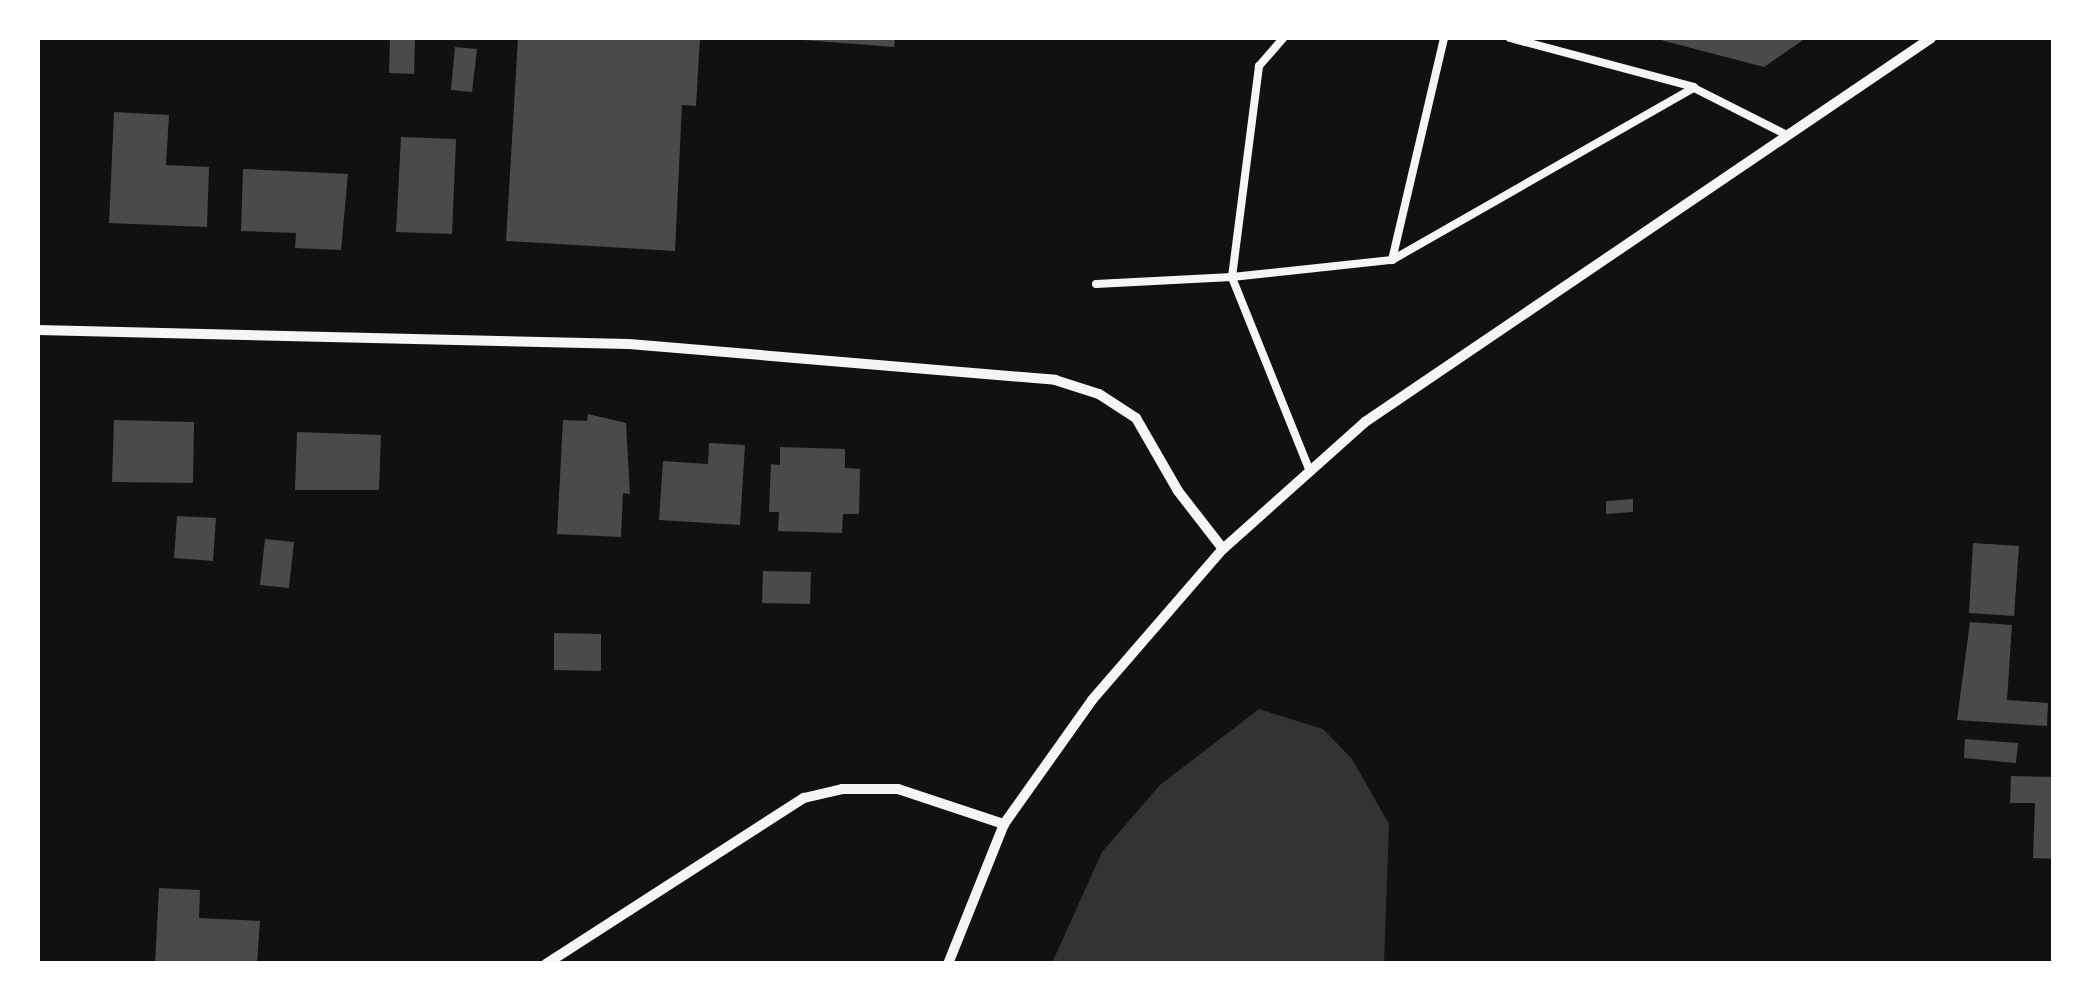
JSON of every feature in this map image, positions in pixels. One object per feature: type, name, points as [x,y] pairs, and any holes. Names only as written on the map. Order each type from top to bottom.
[{"type":"street","points":[[948,964],[1004,824],[1092,700],[1223,549],[1309,469],[1482,338],[1931,38]]},
{"type":"street","points":[[38,330],[629,344],[1056,380],[1099,394],[1136,418],[1178,492],[1223,549]]},
{"type":"street","points":[[546,964],[804,798],[898,789],[1004,824]]},
{"type":"lane","points":[[1283,38],[1259,66],[1232,276],[1309,469]]},
{"type":"lane","points":[[1392,260],[1444,38]]},
{"type":"lane","points":[[1510,38],[1694,88],[1785,134]]},
{"type":"lane","points":[[1096,284],[1232,276],[1392,260],[1694,88]]},
{"type":"shaded area","points":[[1259,709],[1323,729],[1352,759],[1389,824],[1384,963],[1052,963],[1102,852],[1160,785]]},
{"type":"building","points":[[390,38],[415,40],[414,74],[389,73]]},
{"type":"building","points":[[518,38],[700,38],[696,106],[682,105],[675,251],[506,241]]},
{"type":"building","points":[[777,38],[895,38],[894,47]]},
{"type":"building","points":[[1653,38],[1806,38],[1764,67]]},
{"type":"building","points":[[455,47],[477,49],[472,92],[451,90]]},
{"type":"building","points":[[114,112],[169,115],[166,165],[209,167],[207,227],[109,223]]},
{"type":"building","points":[[401,137],[456,139],[452,234],[396,232]]},
{"type":"building","points":[[243,169],[348,174],[341,250],[295,248],[296,233],[241,231]]},
{"type":"building","points":[[588,414],[626,423],[630,494],[623,493],[621,537],[557,534],[563,420],[587,421]]},
{"type":"building","points":[[114,420],[194,422],[193,483],[112,482]]},
{"type":"building","points":[[297,432],[381,435],[379,490],[295,490]]},
{"type":"building","points":[[709,443],[745,445],[740,525],[659,520],[663,461],[708,464]]},
{"type":"building","points":[[780,447],[845,449],[845,468],[860,469],[859,514],[843,514],[842,533],[778,531],[779,512],[769,512],[771,464],[780,465]]},
{"type":"building","points":[[1633,499],[1633,512],[1606,514],[1606,501]]},
{"type":"building","points":[[177,516],[216,518],[213,561],[174,558]]},
{"type":"building","points":[[265,539],[294,542],[289,588],[260,585]]},
{"type":"building","points":[[1973,543],[2019,546],[2014,616],[1969,613]]},
{"type":"building","points":[[763,571],[811,572],[810,604],[762,603]]},
{"type":"building","points":[[1970,622],[2012,625],[2007,700],[2048,703],[2047,726],[1957,720]]},
{"type":"building","points":[[554,633],[601,634],[601,671],[554,670]]},
{"type":"building","points":[[1965,739],[2018,743],[2016,763],[1964,758]]},
{"type":"building","points":[[2011,776],[2054,777],[2054,859],[2033,858],[2035,803],[2010,803]]},
{"type":"building","points":[[159,888],[200,890],[199,918],[260,921],[257,964],[155,964]]}]
